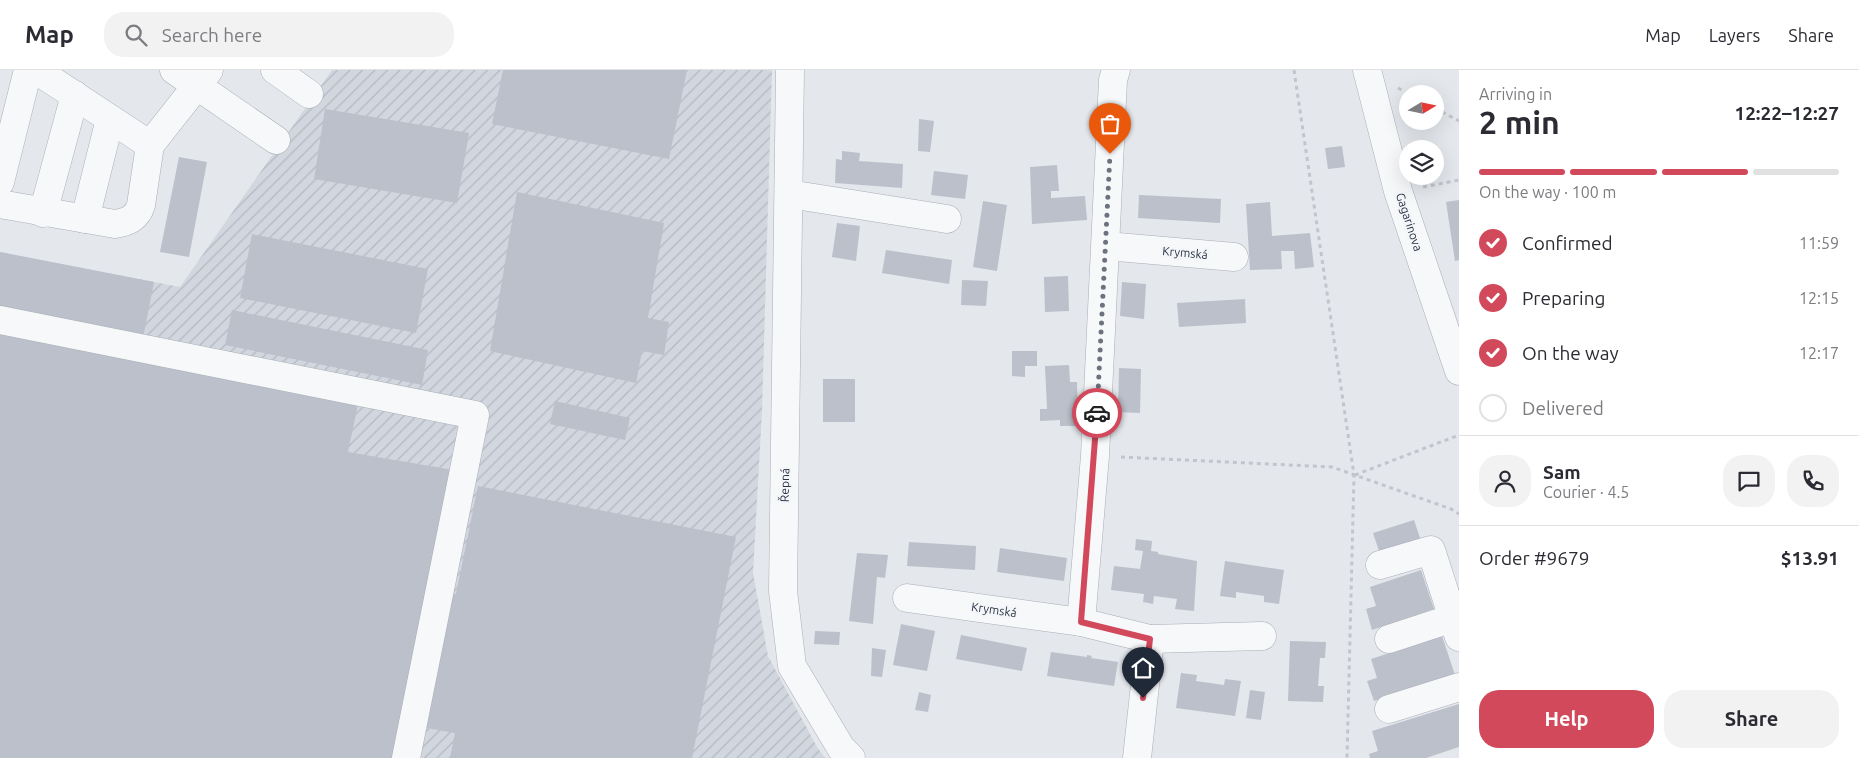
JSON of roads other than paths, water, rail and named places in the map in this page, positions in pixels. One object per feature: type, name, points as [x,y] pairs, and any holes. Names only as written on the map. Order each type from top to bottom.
[{"type":"street","points":[[0,182],[28,70]]},
{"type":"street","points":[[36,70],[150,145]]},
{"type":"street","points":[[174,70],[203,78],[276,140]]},
{"type":"street","points":[[275,70],[309,94]]},
{"type":"street","name":"Řepná","points":[[790,70],[783,591],[792,666],[841,748],[851,758]]},
{"type":"street","points":[[1081,622],[1095,456],[1113,80],[1116,70]]},
{"type":"street","name":"Gagarinova","points":[[1367,70],[1398,191],[1459,371]]},
{"type":"street","points":[[0,204],[115,224],[132,219],[139,214],[150,145],[203,78]]},
{"type":"street","points":[[43,213],[74,95]]},
{"type":"street","points":[[84,219],[110,118]]},
{"type":"street","points":[[789,194],[947,219]]},
{"type":"street","name":"Krymská","points":[[1106,246],[1234,258]]},
{"type":"street","points":[[0,320],[475,415],[406,758]]},
{"type":"street","points":[[1380,565],[1431,550],[1456,628],[1389,639]]},
{"type":"street","name":"Krymská","points":[[907,598],[1081,622],[1150,639],[1262,636]]},
{"type":"street","points":[[1137,758],[1150,639]]},
{"type":"street","points":[[1389,709],[1459,687]]}]
